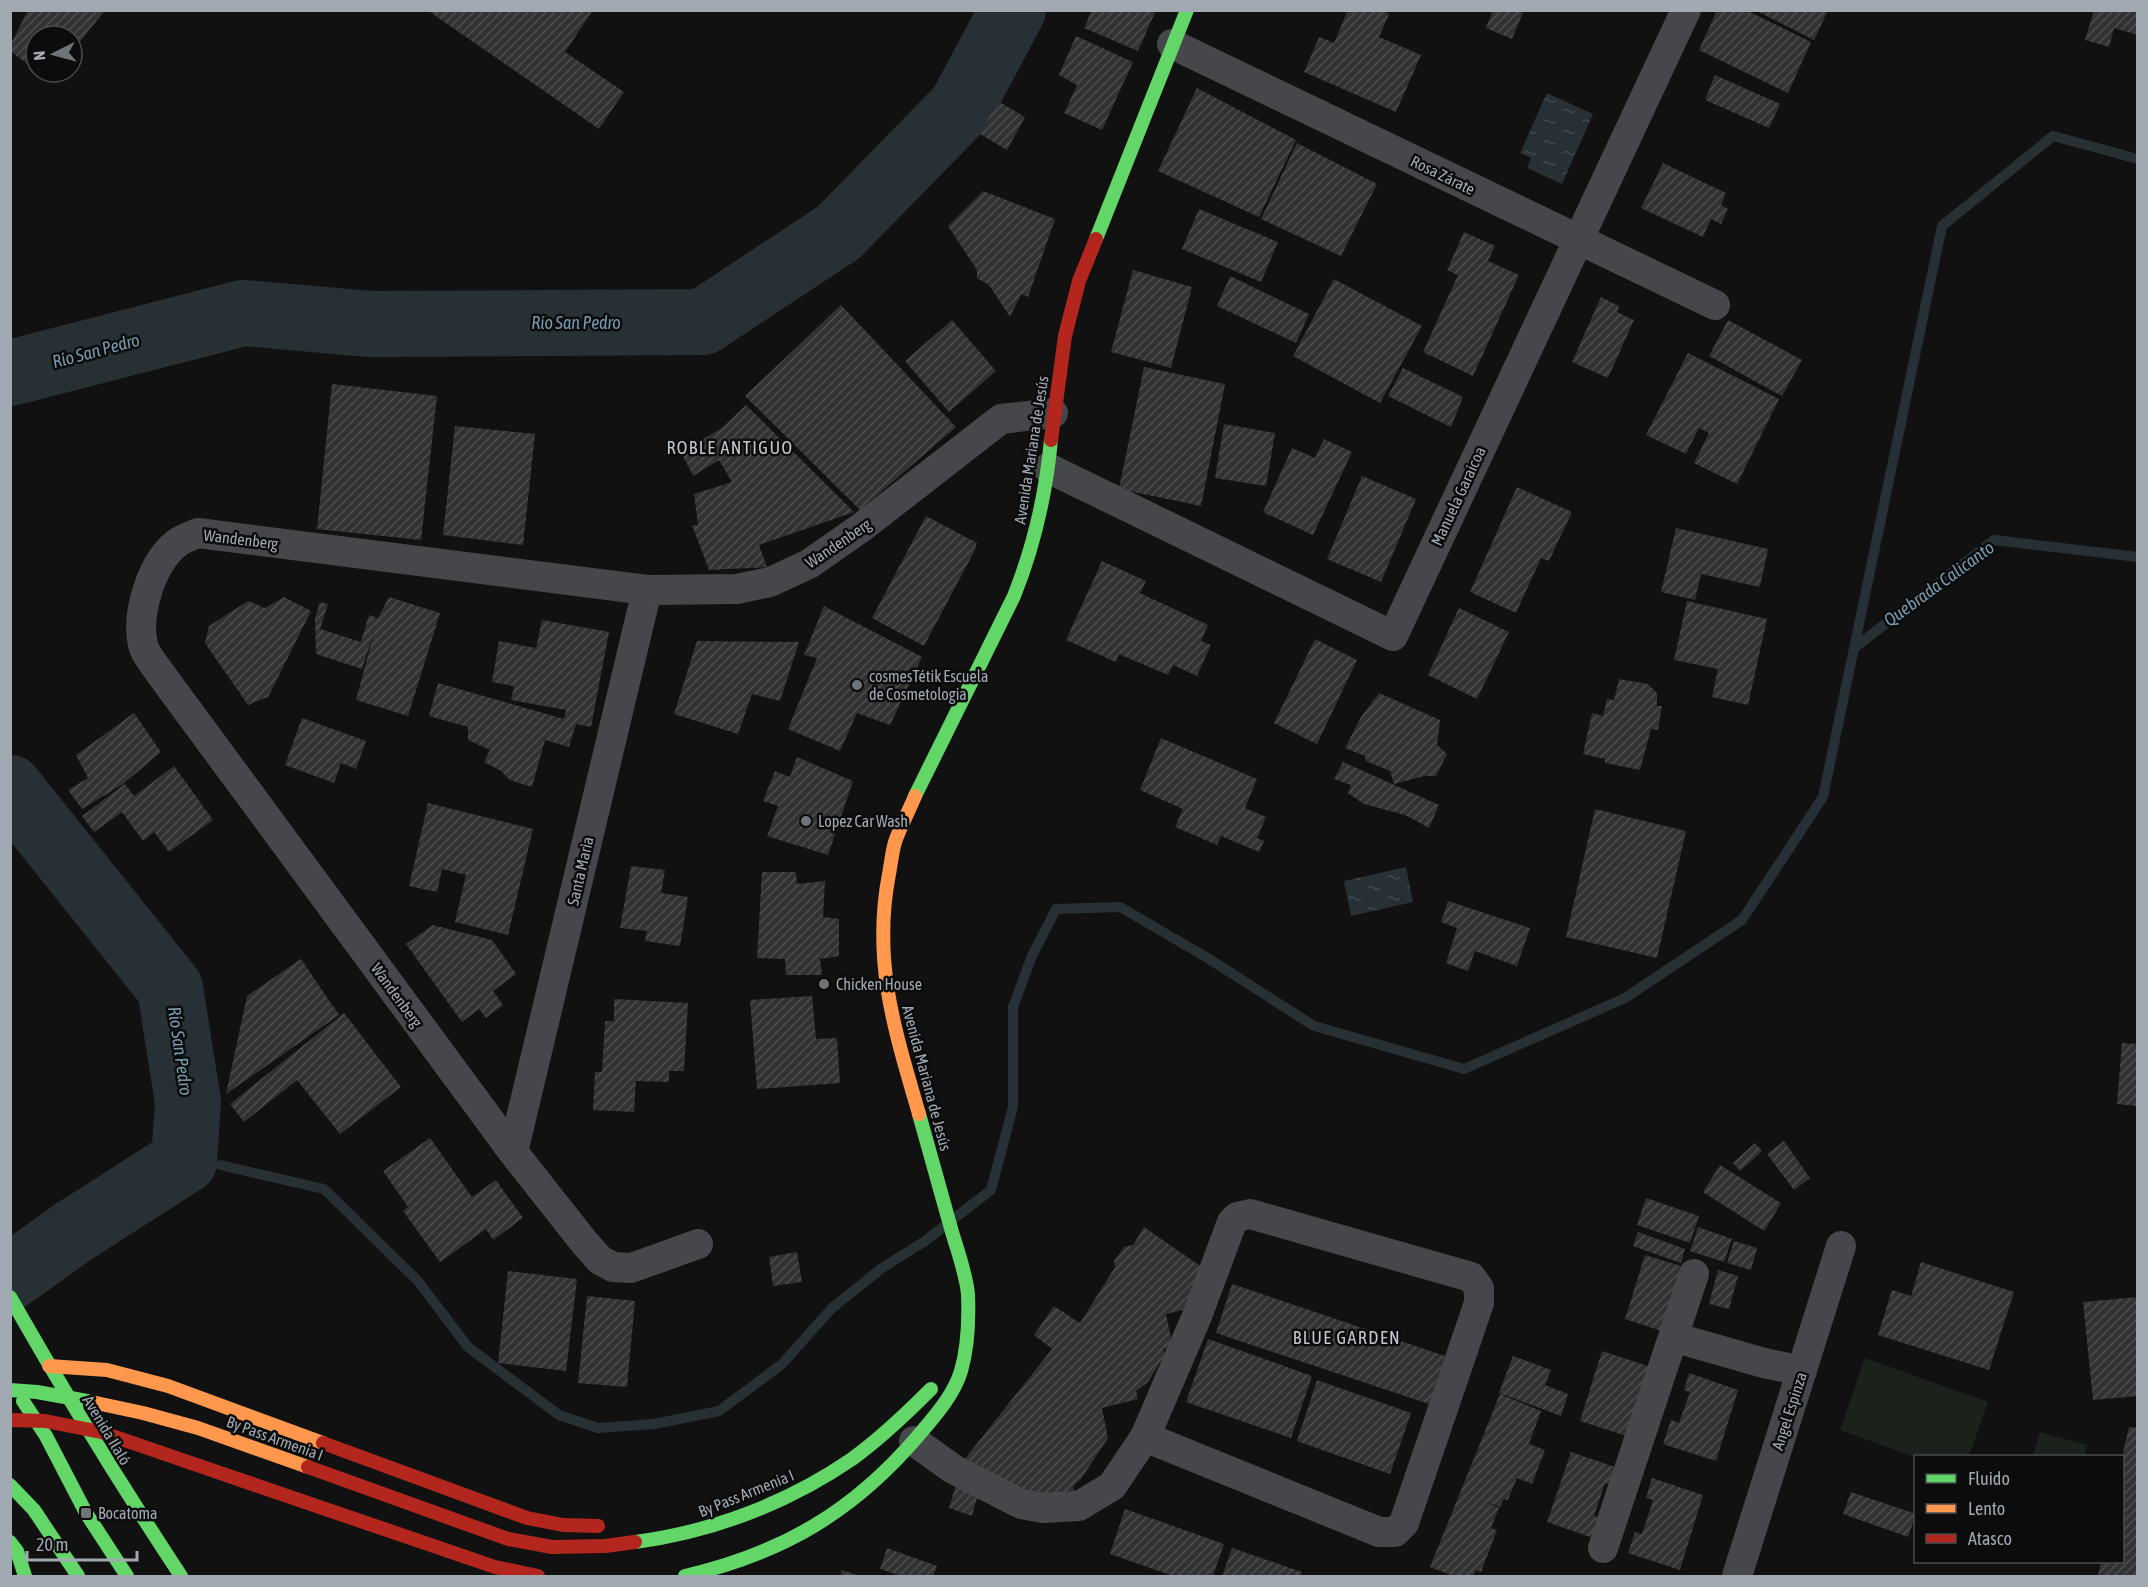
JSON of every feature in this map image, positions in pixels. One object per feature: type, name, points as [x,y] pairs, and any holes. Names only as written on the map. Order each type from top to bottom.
[{"type":"street","name":"Avenida Mariana de Jesús","points":[[966,1342],[969,1317],[967,1286],[896,1033],[886,985],[882,934],[886,890],[895,842],[923,778],[1014,596],[1026,566],[1048,468],[1053,413],[1065,336],[1080,281],[1187,10]]},
{"type":"street","name":"Manuela Garaicoa","points":[[1048,468],[1392,636],[1686,10]]},
{"type":"street","name":"Rosa Zárate","points":[[1172,44],[1715,305]]},
{"type":"street","name":"Wandenberg","points":[[698,1244],[631,1268],[613,1267],[600,1260],[584,1242],[513,1152],[143,648],[140,621],[146,591],[163,558],[177,543],[198,533],[646,590],[737,589],[770,582],[809,564],[862,527],[1001,419],[1053,413]]},
{"type":"street","name":"Santa Marìa","points":[[513,1152],[646,590]]},
{"type":"street","points":[[914,1441],[954,1469],[1022,1504],[1043,1508],[1078,1506],[1112,1486],[1145,1437],[1197,1316],[1232,1222],[1237,1217],[1250,1214],[1471,1277],[1479,1288],[1479,1303],[1404,1523],[1395,1532],[1379,1532],[1145,1437]]},
{"type":"street","name":"Angel Espinza","points":[[1737,1576],[1841,1246]]},
{"type":"street","points":[[1603,1548],[1694,1274]]},
{"type":"street","name":"Avenida Ilaló","points":[[10,1297],[132,1502],[181,1576]]},
{"type":"street","points":[[1673,1336],[1764,1363],[1802,1371]]},
{"type":"street","points":[[950,1364],[966,1342]]},
{"type":"street","points":[[685,1576],[702,1574],[749,1559],[794,1539],[837,1513],[876,1482],[937,1412],[960,1376],[966,1342]]},
{"type":"street","points":[[49,1366],[107,1370],[168,1386],[527,1518],[563,1525],[611,1527]]},
{"type":"street","name":"By Pass Armenia I","points":[[10,1390],[37,1392],[144,1413],[198,1428],[508,1539],[550,1547],[640,1542],[685,1534],[770,1505],[811,1485],[850,1461],[906,1417],[938,1380]]},
{"type":"street","points":[[10,1382],[46,1436],[86,1513],[127,1576]]},
{"type":"street","points":[[10,1420],[45,1421],[101,1432],[495,1566],[538,1576]]},
{"type":"street","points":[[808,1469],[850,1461]]},
{"type":"street","points":[[10,1485],[34,1510],[78,1576]]},
{"type":"street","points":[[10,1542],[17,1551],[25,1576]]},
{"type":"shaded area","points":[[1865,1358],[1988,1402],[1969,1455],[1914,1457],[1840,1430]]},
{"type":"shaded area","points":[[2040,1432],[2087,1445],[2084,1455],[2033,1455]]},
{"type":"water","points":[[1547,93],[1593,114],[1562,184],[1527,168],[1531,158],[1520,153]]},
{"type":"water","points":[[1406,867],[1413,902],[1351,916],[1344,881]]},
{"type":"building","points":[[28,10],[105,10],[84,37],[84,24],[24,24],[24,61],[10,51],[10,46]]},
{"type":"building","points":[[427,10],[593,10],[565,52],[624,92],[599,129]]},
{"type":"building","points":[[1092,10],[1156,10],[1138,51],[1084,28]]},
{"type":"building","points":[[1348,10],[1381,10],[1389,14],[1379,37],[1421,55],[1396,112],[1304,72],[1319,37],[1334,43]]},
{"type":"building","points":[[1493,10],[1524,10],[1512,39],[1486,28]]},
{"type":"building","points":[[1717,10],[1746,10],[1811,42],[1788,93],[1699,50]]},
{"type":"building","points":[[1755,10],[1828,10],[1814,40]]},
{"type":"building","points":[[2094,10],[2138,10],[2138,35],[2114,28],[2109,47],[2085,40]]},
{"type":"building","points":[[1076,36],[1133,62],[1102,130],[1064,113],[1077,85],[1059,75]]},
{"type":"building","points":[[1715,75],[1780,104],[1769,128],[1705,100]]},
{"type":"building","points":[[1197,88],[1296,140],[1259,217],[1158,171]]},
{"type":"building","points":[[998,101],[1025,117],[1007,150],[980,134]]},
{"type":"building","points":[[1297,143],[1377,184],[1341,256],[1261,219]]},
{"type":"building","points":[[1663,163],[1726,193],[1721,205],[1728,209],[1721,224],[1711,219],[1703,237],[1641,208]]},
{"type":"building","points":[[983,191],[1055,219],[1028,297],[1021,294],[1010,317],[989,285],[977,278],[977,270],[948,226]]},
{"type":"building","points":[[1199,209],[1278,242],[1261,282],[1182,249]]},
{"type":"building","points":[[1464,232],[1495,246],[1488,261],[1519,275],[1473,376],[1423,352],[1458,275],[1447,270]]},
{"type":"building","points":[[1133,270],[1192,287],[1171,368],[1111,352]]},
{"type":"building","points":[[1230,276],[1309,314],[1296,343],[1217,306]]},
{"type":"building","points":[[1334,279],[1422,326],[1380,403],[1293,356]]},
{"type":"building","points":[[1601,297],[1619,306],[1617,312],[1634,320],[1608,378],[1572,362]]},
{"type":"building","points":[[841,305],[956,427],[860,510],[745,396]]},
{"type":"building","points":[[952,320],[996,371],[949,412],[905,361]]},
{"type":"building","points":[[1728,320],[1802,360],[1782,396],[1709,356]]},
{"type":"building","points":[[1688,353],[1779,399],[1737,484],[1694,463],[1709,433],[1699,428],[1686,454],[1646,435]]},
{"type":"building","points":[[1144,367],[1225,384],[1201,506],[1119,489]]},
{"type":"building","points":[[1403,368],[1463,397],[1451,427],[1388,396]]},
{"type":"building","points":[[332,384],[437,396],[421,540],[317,529]]},
{"type":"building","points":[[746,405],[854,512],[759,545],[767,567],[709,570],[692,525],[698,525],[694,494],[732,482],[719,460],[693,476],[681,452],[722,428]]},
{"type":"building","points":[[1224,424],[1275,433],[1266,486],[1215,478]]},
{"type":"building","points":[[455,426],[535,434],[523,545],[443,535]]},
{"type":"building","points":[[1324,439],[1352,452],[1313,535],[1263,512],[1292,448],[1315,458]]},
{"type":"building","points":[[1362,476],[1416,499],[1381,582],[1327,559]]},
{"type":"building","points":[[1517,487],[1572,512],[1549,561],[1541,558],[1516,613],[1470,592]]},
{"type":"building","points":[[926,516],[977,543],[924,646],[872,618]]},
{"type":"building","points":[[1676,528],[1768,549],[1760,587],[1701,574],[1695,600],[1661,592]]},
{"type":"building","points":[[1102,561],[1146,581],[1140,593],[1208,625],[1201,641],[1211,645],[1197,676],[1173,665],[1168,675],[1119,654],[1116,662],[1066,640]]},
{"type":"building","points":[[284,597],[311,611],[268,697],[248,705],[205,643],[209,626],[248,601],[265,608]]},
{"type":"building","points":[[389,597],[440,613],[408,716],[356,700],[375,629],[362,669],[316,654],[315,618],[320,602],[328,604],[320,629],[361,642],[369,615],[378,618]]},
{"type":"building","points":[[1687,601],[1767,619],[1748,705],[1712,697],[1718,669],[1674,660]]},
{"type":"building","name":"cosmesTétik Escuela de Cosmetologia","points":[[824,606],[922,657],[890,725],[857,713],[840,751],[788,729],[817,658],[804,655]]},
{"type":"building","points":[[1459,608],[1509,632],[1477,699],[1428,675]]},
{"type":"building","points":[[542,620],[609,632],[591,727],[576,724],[569,747],[545,740],[532,787],[510,780],[501,771],[484,762],[490,750],[468,740],[468,727],[429,716],[438,683],[564,719],[566,710],[511,700],[514,686],[492,682],[499,641],[536,648]]},
{"type":"building","points":[[1315,639],[1357,660],[1317,744],[1274,723]]},
{"type":"building","points":[[697,641],[799,642],[780,701],[752,694],[738,734],[674,714]]},
{"type":"building","points":[[1619,679],[1648,684],[1657,693],[1657,706],[1662,706],[1658,730],[1651,729],[1640,770],[1605,763],[1605,759],[1583,754],[1592,713],[1603,716],[1607,699],[1614,700]]},
{"type":"building","points":[[1379,693],[1440,720],[1437,745],[1447,754],[1436,776],[1424,776],[1394,784],[1390,771],[1366,761],[1365,756],[1345,748],[1361,717]]},
{"type":"building","points":[[134,713],[161,752],[123,784],[82,809],[68,790],[88,778],[76,755]]},
{"type":"building","points":[[302,718],[366,741],[356,769],[341,763],[334,783],[285,765]]},
{"type":"building","points":[[1161,738],[1257,779],[1245,808],[1266,817],[1257,838],[1264,841],[1259,852],[1221,836],[1217,845],[1175,827],[1183,809],[1140,790]]},
{"type":"building","name":"Lopez Car Wash","points":[[797,757],[853,781],[828,855],[767,836],[778,806],[763,801],[775,771],[790,777]]},
{"type":"building","points":[[1343,762],[1439,805],[1429,828],[1405,815],[1364,804],[1348,793],[1351,785],[1334,779]]},
{"type":"building","points":[[174,766],[213,820],[169,852],[154,832],[143,841],[122,812],[94,832],[82,816],[125,784],[134,796]]},
{"type":"building","points":[[428,803],[533,829],[508,935],[455,922],[466,875],[442,869],[437,892],[409,886]]},
{"type":"building","points":[[1595,809],[1686,831],[1657,958],[1566,937]]},
{"type":"building","points":[[631,866],[665,870],[661,893],[688,897],[680,946],[645,941],[647,931],[620,928]]},
{"type":"building","points":[[762,872],[796,872],[797,884],[825,881],[823,917],[839,919],[839,956],[820,959],[822,975],[786,975],[785,959],[757,958]]},
{"type":"building","points":[[1448,901],[1530,928],[1517,966],[1475,951],[1468,971],[1446,963],[1457,928],[1441,922]]},
{"type":"building","points":[[433,925],[492,940],[516,974],[493,991],[503,1005],[486,1018],[479,1009],[462,1022],[406,944]]},
{"type":"building","points":[[301,959],[339,1015],[226,1094],[247,996]]},
{"type":"building","points":[[812,996],[816,1039],[837,1038],[840,1083],[757,1089],[750,1000]]},
{"type":"building","points":[[614,999],[688,1003],[684,1071],[669,1071],[669,1082],[636,1081],[634,1112],[593,1110],[595,1072],[602,1072],[605,1021],[614,1021]]},
{"type":"building","points":[[344,1013],[401,1087],[340,1134],[297,1080],[244,1122],[230,1104]]},
{"type":"building","points":[[2122,1043],[2138,1044],[2138,1106],[2117,1104]]},
{"type":"building","points":[[430,1138],[472,1197],[496,1180],[523,1218],[493,1240],[486,1229],[440,1262],[403,1211],[408,1207],[383,1171]]},
{"type":"building","points":[[1784,1141],[1810,1178],[1794,1190],[1767,1154]]},
{"type":"building","points":[[1755,1143],[1762,1151],[1740,1171],[1733,1163]]},
{"type":"building","points":[[1720,1165],[1781,1203],[1764,1231],[1703,1192]]},
{"type":"building","points":[[1646,1198],[1699,1216],[1690,1243],[1637,1225]]},
{"type":"building","points":[[1144,1227],[1209,1272],[1196,1307],[1166,1314],[1173,1348],[1163,1349],[1165,1354],[1148,1382],[1136,1391],[1138,1399],[1102,1408],[1108,1438],[1081,1479],[1073,1486],[1076,1496],[1046,1503],[960,1465],[1052,1349],[1034,1335],[1054,1306],[1080,1323],[1115,1267],[1114,1261],[1124,1247],[1133,1245]]},
{"type":"building","points":[[1698,1227],[1732,1239],[1724,1262],[1690,1251]]},
{"type":"building","points":[[1638,1232],[1685,1249],[1681,1263],[1633,1246]]},
{"type":"building","points":[[1734,1241],[1757,1248],[1751,1270],[1727,1263]]},
{"type":"building","points":[[797,1252],[802,1282],[773,1286],[769,1257]]},
{"type":"building","points":[[1645,1255],[1691,1269],[1671,1334],[1625,1319]]},
{"type":"building","points":[[1921,1262],[2014,1292],[1989,1370],[1878,1335],[1892,1290],[1911,1296]]},
{"type":"building","points":[[1718,1270],[1738,1276],[1729,1309],[1709,1304]]},
{"type":"building","points":[[508,1271],[577,1279],[566,1371],[498,1363]]},
{"type":"building","points":[[1232,1284],[1445,1356],[1429,1404],[1216,1333]]},
{"type":"building","points":[[587,1296],[635,1301],[627,1387],[578,1383]]},
{"type":"building","points":[[2138,1297],[2138,1396],[2093,1400],[2083,1302]]},
{"type":"building","points":[[1208,1339],[1312,1376],[1291,1438],[1186,1402]]},
{"type":"building","points":[[1602,1351],[1654,1368],[1633,1438],[1580,1421]]},
{"type":"building","points":[[1513,1356],[1551,1370],[1545,1385],[1568,1394],[1561,1416],[1499,1393]]},
{"type":"building","points":[[1689,1373],[1738,1390],[1716,1461],[1663,1444],[1671,1420],[1679,1423],[1690,1392],[1684,1390]]},
{"type":"building","points":[[1317,1380],[1411,1413],[1390,1474],[1297,1441]]},
{"type":"building","points":[[1500,1394],[1541,1411],[1529,1444],[1545,1450],[1532,1484],[1517,1478],[1508,1500],[1504,1499],[1500,1507],[1484,1501],[1499,1508],[1491,1528],[1497,1530],[1481,1572],[1476,1570],[1473,1576],[1453,1576],[1430,1567]]},
{"type":"building","points":[[2129,1427],[2138,1428],[2138,1576],[2098,1576],[2101,1563],[2124,1563],[2122,1455]]},
{"type":"building","points":[[1571,1452],[1618,1468],[1613,1486],[1605,1483],[1594,1516],[1602,1519],[1596,1539],[1547,1522]]},
{"type":"building","points":[[1652,1478],[1703,1495],[1680,1570],[1628,1553],[1635,1532],[1642,1534],[1653,1500],[1646,1498]]},
{"type":"building","points":[[957,1481],[980,1487],[972,1516],[949,1508]]},
{"type":"building","points":[[1851,1492],[1914,1513],[1914,1520],[1908,1537],[1843,1514]]},
{"type":"building","points":[[1125,1509],[1224,1544],[1213,1576],[1173,1576],[1110,1554]]},
{"type":"building","points":[[887,1548],[937,1566],[933,1576],[901,1576],[880,1569]]},
{"type":"building","points":[[1232,1548],[1302,1572],[1300,1576],[1222,1576]]},
{"type":"building","points":[[842,1570],[860,1576],[840,1576]]},
{"type":"waterway","name":"Río San Pedro","points":[[10,373],[243,313],[370,324],[703,322],[839,232],[961,107],[1013,10]]},
{"type":"waterway","points":[[220,1165],[324,1189],[418,1281],[468,1347],[559,1415],[598,1428],[654,1424],[719,1411],[782,1364],[832,1308],[882,1268],[925,1241],[991,1190],[1013,1107],[1013,1007],[1032,956],[1056,909],[1120,907],[1206,957],[1314,1026],[1464,1069],[1625,998],[1742,920],[1823,797],[1942,226],[2053,136],[2138,159]]},
{"type":"waterway","name":"Quebrada Calicanto","points":[[1854,648],[1994,540],[2138,557]]},
{"type":"waterway","name":"Río San Pedro","points":[[10,788],[170,988],[188,1102],[184,1161],[76,1230],[10,1277]]},
{"type":"traffic: fast","points":[[1096,239],[1187,10]]},
{"type":"traffic: fast","points":[[915,796],[1014,596],[1028,558],[1038,519],[1051,440]]},
{"type":"traffic: fast","points":[[685,1576],[754,1555],[785,1542],[842,1508],[893,1463],[918,1436],[954,1389],[965,1352],[968,1294],[962,1263],[919,1114]]},
{"type":"traffic: fast","points":[[10,1297],[93,1438],[181,1576]]},
{"type":"traffic: fast","points":[[635,1542],[721,1523],[776,1502],[802,1489],[863,1451],[931,1389]]},
{"type":"traffic: fast","points":[[10,1390],[37,1392],[87,1401]]},
{"type":"traffic: fast","points":[[23,1401],[46,1436],[86,1513],[127,1576]]},
{"type":"traffic: fast","points":[[10,1485],[34,1510],[78,1576]]},
{"type":"traffic: fast","points":[[10,1542],[17,1551],[25,1576]]},
{"type":"traffic: slow","points":[[915,796],[894,846],[884,906],[883,937],[894,1025],[919,1114]]},
{"type":"traffic: slow","points":[[49,1366],[107,1370],[168,1386],[323,1443]]},
{"type":"traffic: slow","points":[[87,1401],[198,1428],[308,1467]]},
{"type":"traffic: jam","points":[[1051,440],[1065,336],[1079,281],[1096,239]]},
{"type":"traffic: jam","points":[[10,1420],[45,1421],[101,1432],[191,1463]]},
{"type":"traffic: jam","points":[[323,1443],[527,1518],[563,1525],[598,1526]]},
{"type":"traffic: jam","points":[[191,1463],[495,1567],[538,1576]]},
{"type":"traffic: jam","points":[[308,1467],[508,1539],[552,1547],[605,1546],[635,1542]]},
{"type":"place","name":"cosmesTétik Escuela de Cosmetologia","points":[[857,685]]},
{"type":"place","name":"Lopez Car Wash","points":[[806,821]]},
{"type":"place","name":"Chicken House","points":[[824,984]]},
{"type":"place","name":"Bocatoma","points":[[86,1513]]},
{"type":"district","name":"ROBLE ANTIGUO","points":[[730,448]]},
{"type":"district","name":"BLUE GARDEN","points":[[1347,1338]]}]
